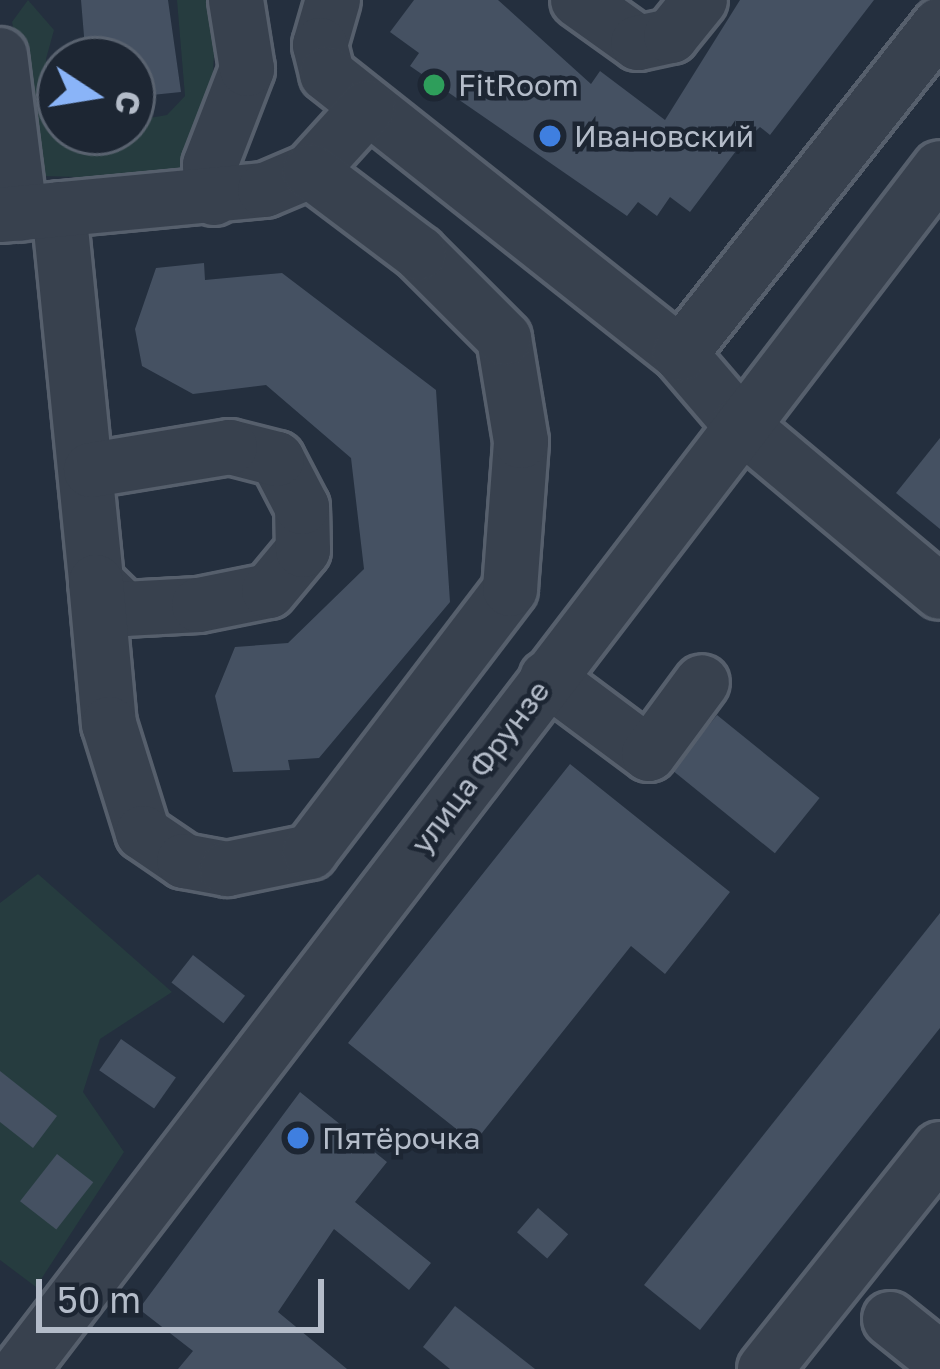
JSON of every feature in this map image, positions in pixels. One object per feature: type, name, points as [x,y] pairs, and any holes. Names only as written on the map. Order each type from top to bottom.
[{"type":"street","points":[[214,198],[210,165],[247,69],[236,0]]},
{"type":"street","points":[[333,0],[320,45],[327,74],[680,354],[740,424],[940,592]]},
{"type":"street","points":[[578,0],[638,43],[671,36],[700,0]]},
{"type":"street","points":[[680,354],[940,25]]},
{"type":"street","points":[[0,55],[26,212],[91,470],[109,724],[143,832],[184,861],[227,869],[310,852],[510,589],[521,441],[504,338],[419,253],[310,171]]},
{"type":"street","points":[[26,212],[214,198],[310,171],[368,107]]},
{"type":"street","name":"улица Фрунзе","points":[[21,1369],[940,168]]},
{"type":"street","points":[[91,470],[230,447],[277,459],[302,507],[303,550],[269,591],[124,609],[96,582]]},
{"type":"street","points":[[547,678],[649,754],[702,682]]},
{"type":"street","points":[[765,1369],[940,1150]]},
{"type":"street","points":[[890,1319],[940,1359]]},
{"type":"green space","points":[[28,0],[54,30],[52,36],[36,36],[36,138],[12,22]]},
{"type":"green space","points":[[177,0],[217,0],[211,108],[182,168],[165,180],[44,176],[40,156],[156,156],[156,117],[167,115],[185,96]]},
{"type":"green space","points":[[38,874],[172,992],[100,1039],[83,1092],[124,1152],[36,1287],[0,1260],[0,903]]},
{"type":"building","points":[[81,0],[168,0],[181,92],[156,95],[156,36],[84,36]]},
{"type":"building","points":[[414,0],[498,0],[591,84],[600,71],[665,120],[740,0],[874,0],[770,135],[760,127],[739,147],[690,212],[670,197],[657,216],[638,202],[627,216],[410,66],[419,53],[390,32]]},
{"type":"building","points":[[204,263],[205,280],[282,273],[436,390],[450,602],[319,758],[288,760],[290,770],[233,772],[215,696],[235,647],[288,643],[364,569],[351,458],[266,385],[193,394],[142,366],[135,329],[156,268]]},
{"type":"building","points":[[940,438],[940,529],[896,493]]},
{"type":"building","points":[[717,715],[820,798],[775,853],[672,770]]},
{"type":"building","points":[[570,764],[730,892],[665,974],[631,946],[474,1143],[348,1043]]},
{"type":"building","points":[[940,913],[940,1028],[700,1330],[644,1285]]},
{"type":"building","points":[[193,955],[245,996],[223,1023],[171,983]]},
{"type":"building","points":[[121,1039],[176,1077],[154,1109],[99,1070]]},
{"type":"building","points":[[0,1071],[57,1116],[33,1148],[0,1122]]},
{"type":"building","points":[[300,1092],[387,1162],[355,1202],[431,1263],[409,1290],[334,1229],[278,1312],[347,1369],[178,1369],[193,1351],[139,1309]]},
{"type":"building","points":[[57,1154],[93,1182],[56,1230],[20,1201]]},
{"type":"building","points":[[538,1208],[568,1234],[547,1258],[517,1232]]},
{"type":"building","points":[[455,1306],[535,1369],[450,1369],[423,1347]]},
{"type":"place","name":"FitRoom","points":[[434,85]]},
{"type":"place","name":"Ивановский","points":[[550,136]]},
{"type":"place","name":"Пятёрочка","points":[[298,1138]]}]
